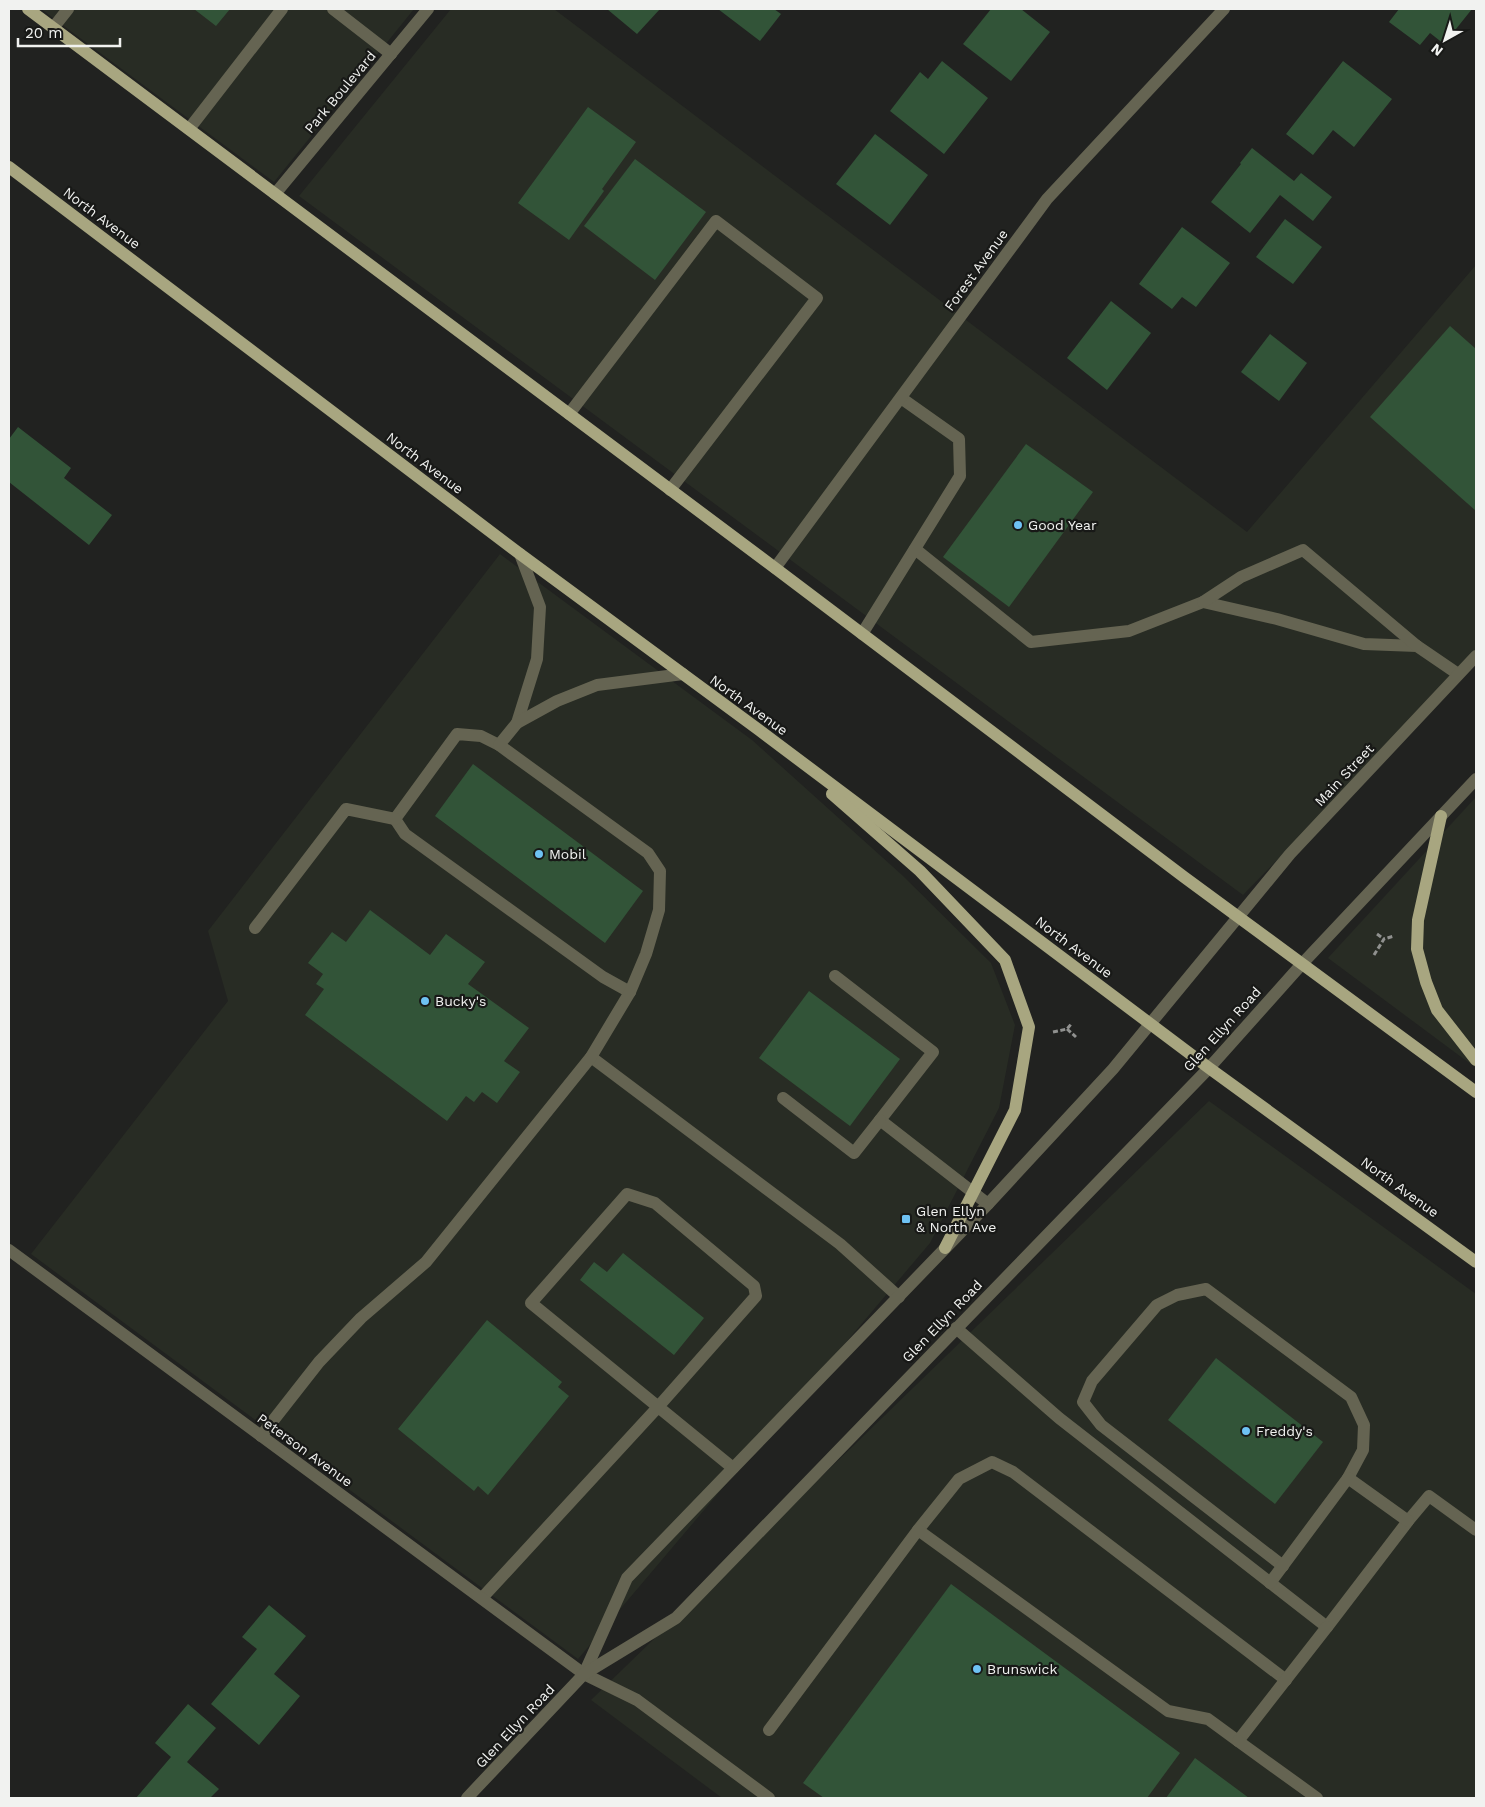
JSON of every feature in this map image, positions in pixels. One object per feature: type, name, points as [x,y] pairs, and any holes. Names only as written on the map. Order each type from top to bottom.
[{"type":"main road","points":[[28,9],[775,568],[1237,917],[1476,1092]]},
{"type":"main road","name":"North Avenue","points":[[9,167],[520,554],[759,730],[1209,1068],[1476,1262]]},
{"type":"main road","points":[[759,730],[920,871],[1005,960],[1029,1027],[1015,1110],[945,1248]]},
{"type":"main road","points":[[1441,816],[1418,920],[1417,950],[1426,982],[1437,1010],[1476,1060]]},
{"type":"street","points":[[53,28],[68,9]]},
{"type":"street","points":[[189,129],[282,9]]},
{"type":"street","points":[[333,9],[391,54]]},
{"type":"street","name":"Park Boulevard","points":[[275,194],[428,9]]},
{"type":"street","name":"Forest Avenue","points":[[775,568],[1047,199],[1224,9]]},
{"type":"street","points":[[569,414],[716,221],[817,298],[670,490]]},
{"type":"street","points":[[862,634],[960,476],[959,439],[901,398]]},
{"type":"street","points":[[915,549],[1031,642],[1129,631],[1203,602],[1241,577],[1304,550],[1417,646],[1458,674]]},
{"type":"street","points":[[517,723],[537,659],[540,607],[520,554]]},
{"type":"street","points":[[1203,602],[1277,618],[1364,644],[1417,646]]},
{"type":"street","name":"Main Street","points":[[1237,917],[1290,854],[1476,656]]},
{"type":"street","points":[[499,745],[517,723],[557,701],[597,685],[683,674]]},
{"type":"street","points":[[261,1436],[319,1362],[361,1318],[426,1262],[591,1057],[630,992],[646,954],[659,910],[660,871],[648,854],[499,745],[480,736],[457,734],[395,819]]},
{"type":"street","points":[[1301,964],[1476,779]]},
{"type":"street","points":[[255,928],[346,809],[395,819],[405,834],[603,977],[630,992]]},
{"type":"street","name":"Glen Ellyn Road","points":[[584,1674],[627,1578],[988,1204],[1113,1069],[1237,917]]},
{"type":"street","name":"Glen Ellyn Road","points":[[467,1798],[584,1674],[676,1618],[1209,1068],[1301,964]]},
{"type":"street","points":[[783,1098],[854,1153],[933,1052],[835,976]]},
{"type":"street","points":[[591,1057],[840,1244],[899,1297]]},
{"type":"street","points":[[880,1120],[988,1204]]},
{"type":"street","points":[[482,1598],[658,1407],[756,1296],[754,1286],[655,1203],[627,1194],[531,1303],[658,1407],[733,1468]]},
{"type":"street","name":"Peterson Avenue","points":[[9,1250],[584,1674],[637,1700],[769,1798]]},
{"type":"street","points":[[1270,1583],[1348,1478],[1363,1450],[1364,1425],[1351,1397],[1206,1289],[1177,1295],[1157,1305],[1092,1381],[1083,1402],[1101,1425],[1282,1566]]},
{"type":"street","points":[[956,1328],[1059,1418],[1327,1627]]},
{"type":"street","points":[[769,1730],[918,1530],[960,1479],[992,1462],[1013,1472],[1286,1680]]},
{"type":"street","points":[[1348,1478],[1408,1521]]},
{"type":"street","points":[[1238,1741],[1429,1496],[1476,1530]]},
{"type":"street","points":[[918,1530],[1168,1712],[1208,1719],[1317,1798]]},
{"type":"path","points":[[1374,955],[1384,939],[1377,934]]},
{"type":"path","points":[[1067,1030],[1072,1023]]},
{"type":"path","points":[[1050,1032],[1067,1030],[1076,1037]]},
{"type":"shaded area","points":[[41,9],[414,9],[274,182]]},
{"type":"shaded area","points":[[451,9],[554,9],[1247,532],[1476,265],[1476,656],[1243,895],[299,196]]},
{"type":"shaded area","points":[[500,554],[752,740],[902,875],[991,963],[1015,1025],[999,1108],[930,1243],[578,1659],[31,1254],[228,1001],[208,931]]},
{"type":"shaded area","points":[[1476,797],[1476,1068],[1328,958]]},
{"type":"shaded area","points":[[1209,1101],[1476,1294],[1476,1798],[722,1798],[591,1700]]},
{"type":"building","points":[[194,9],[230,9],[216,26]]},
{"type":"building","points":[[607,9],[660,9],[637,34]]},
{"type":"building","points":[[718,9],[774,9],[781,14],[760,41]]},
{"type":"building","points":[[991,9],[1021,9],[1050,32],[1011,81],[963,44]]},
{"type":"building","points":[[1399,9],[1472,9],[1444,44],[1430,33],[1420,45],[1389,22]]},
{"type":"building","points":[[942,61],[988,98],[944,154],[890,111],[920,72],[928,79]]},
{"type":"building","points":[[1343,61],[1392,99],[1354,147],[1333,130],[1313,155],[1286,134]]},
{"type":"building","points":[[588,107],[636,142],[602,189],[604,191],[569,240],[518,203]]},
{"type":"building","points":[[875,134],[928,175],[890,225],[836,184]]},
{"type":"building","points":[[1252,148],[1294,181],[1301,173],[1332,197],[1313,221],[1280,195],[1250,233],[1211,202]]},
{"type":"building","points":[[635,159],[706,212],[655,280],[584,226]]},
{"type":"building","points":[[1285,219],[1322,247],[1293,284],[1256,257]]},
{"type":"building","points":[[1182,227],[1230,263],[1196,307],[1182,297],[1172,309],[1139,284]]},
{"type":"building","points":[[1111,301],[1151,333],[1107,390],[1067,358]]},
{"type":"building","points":[[1450,326],[1476,349],[1476,511],[1370,417]]},
{"type":"building","points":[[1270,334],[1307,363],[1279,401],[1241,372]]},
{"type":"building","points":[[18,427],[71,468],[64,478],[112,515],[89,545],[9,482],[9,439]]},
{"type":"building","name":"Good Year","points":[[1026,444],[1093,492],[1009,607],[943,557]]},
{"type":"building","name":"Mobil","points":[[473,764],[643,891],[605,943],[435,816]]},
{"type":"building","points":[[370,910],[430,955],[446,934],[485,962],[468,984],[529,1028],[504,1061],[520,1072],[497,1103],[482,1092],[474,1102],[466,1096],[447,1121],[305,1015],[324,989],[316,984],[323,974],[308,963],[332,932],[346,942]]},
{"type":"building","points":[[809,991],[900,1059],[850,1126],[759,1058]]},
{"type":"building","points":[[623,1253],[704,1318],[674,1355],[580,1280],[594,1262],[607,1272]]},
{"type":"building","points":[[487,1320],[562,1382],[558,1387],[569,1396],[488,1495],[478,1486],[474,1491],[398,1429]]},
{"type":"building","name":"Freddy's","points":[[1216,1358],[1323,1442],[1275,1504],[1168,1420]]},
{"type":"building","name":"Brunswick","points":[[951,1584],[1180,1753],[1147,1798],[824,1798],[803,1783]]},
{"type":"building","points":[[269,1605],[306,1636],[274,1674],[300,1696],[259,1745],[211,1704],[257,1649],[242,1637]]},
{"type":"building","points":[[188,1704],[216,1728],[187,1762],[219,1789],[210,1798],[136,1798],[171,1757],[155,1743]]},
{"type":"building","points":[[1195,1758],[1249,1798],[1166,1798]]},
{"type":"place","name":"Good Year","points":[[1018,525]]},
{"type":"place","name":"Mobil","points":[[539,854]]},
{"type":"place","name":"Bucky's","points":[[425,1001]]},
{"type":"place","name":"Glen Ellyn & North Ave","points":[[906,1219]]},
{"type":"place","name":"Freddy's","points":[[1246,1431]]},
{"type":"place","name":"Brunswick","points":[[977,1669]]}]
